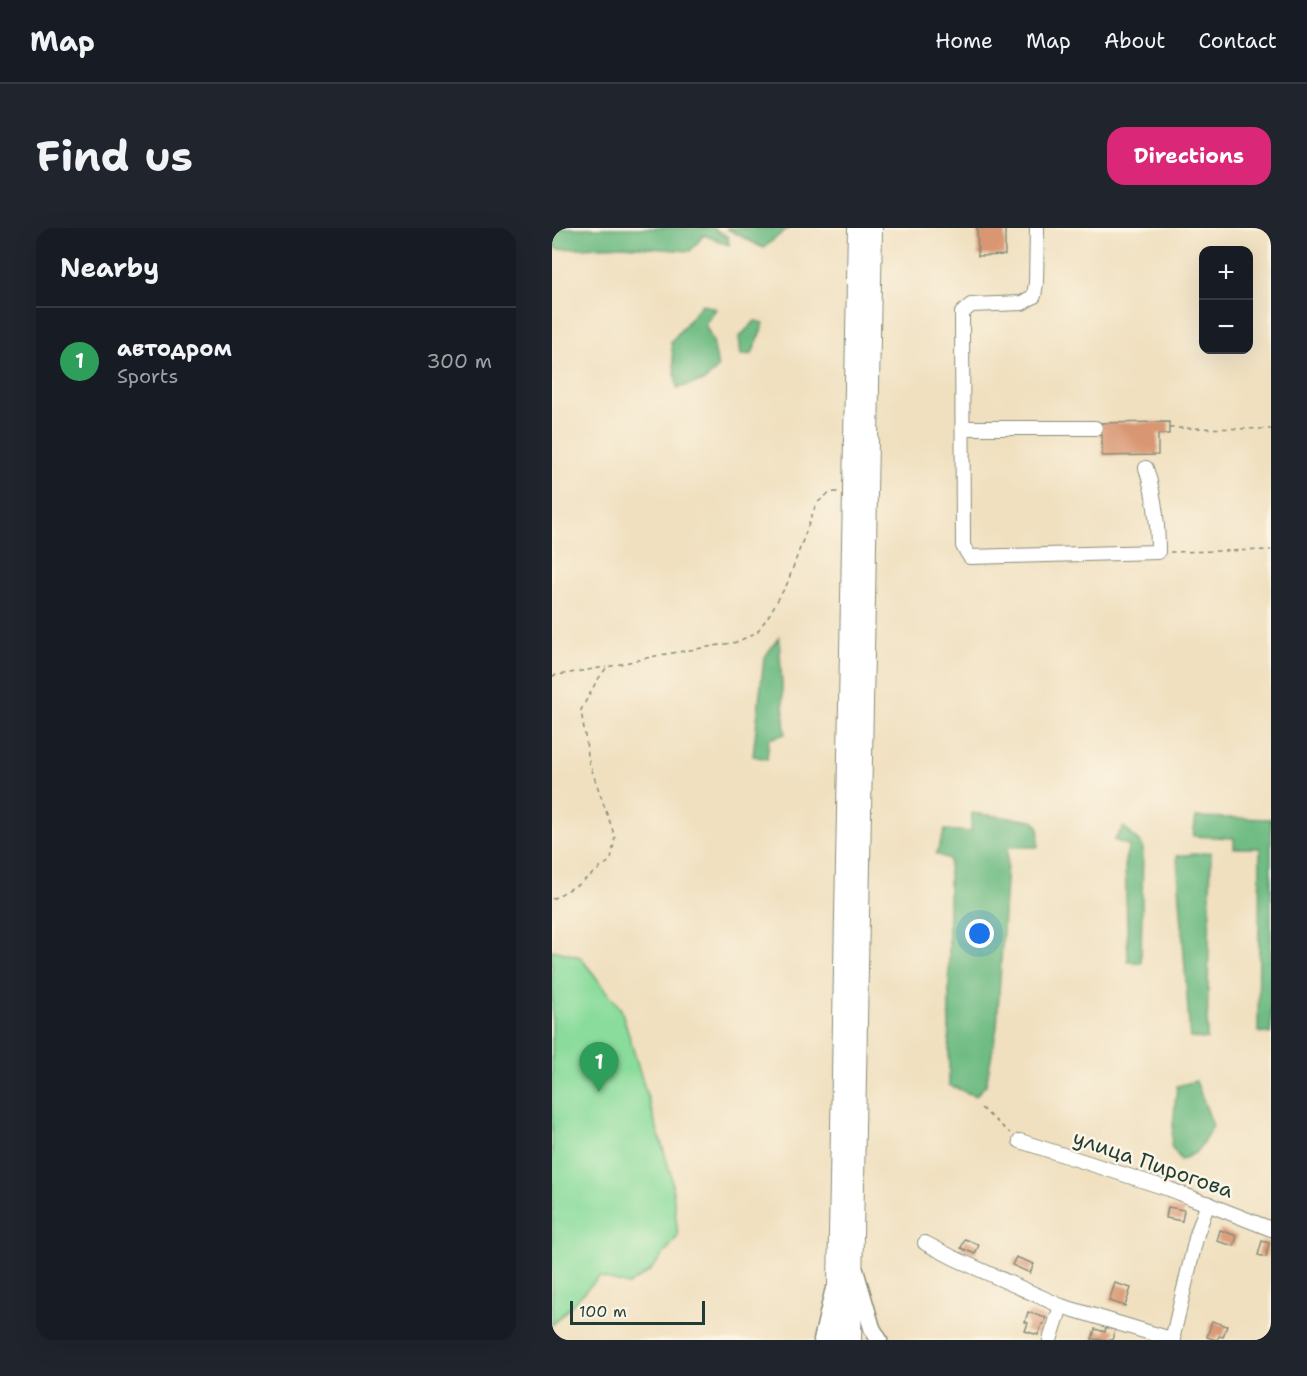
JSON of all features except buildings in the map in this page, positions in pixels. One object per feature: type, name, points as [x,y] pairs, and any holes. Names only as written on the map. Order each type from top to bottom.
[{"type":"highway","points":[[851,1340],[845,1266],[858,228]]},
{"type":"highway","points":[[837,1340],[845,1266],[872,228]]},
{"type":"main road","points":[[822,1340],[845,1266]]},
{"type":"main road","points":[[845,1266],[879,1340]]},
{"type":"street","points":[[1037,228],[1034,296],[1022,303],[971,305],[962,313],[963,546],[970,557],[1158,552],[1158,521],[1153,490],[1146,468]]},
{"type":"street","points":[[963,428],[1095,428]]},
{"type":"street","name":"улица Пирогова","points":[[1020,1141],[1208,1203],[1271,1229]]},
{"type":"street","points":[[925,1243],[1061,1306],[1173,1340],[1197,1234],[1208,1203]]},
{"type":"street","points":[[1050,1340],[1061,1306]]},
{"type":"path","points":[[1169,428],[1271,429]]},
{"type":"path","points":[[552,676],[737,642],[757,632],[788,584],[816,504],[834,492],[853,493]]},
{"type":"path","points":[[1158,552],[1271,550]]},
{"type":"path","points":[[552,899],[579,884],[610,860],[615,837],[589,762],[581,711],[596,682],[607,667]]},
{"type":"path","points":[[981,1108],[1020,1141]]},
{"type":"green space","points":[[552,228],[713,228],[728,237],[729,245],[704,235],[690,251],[623,246],[557,249],[552,244]]},
{"type":"green space","points":[[726,228],[788,228],[763,248]]},
{"type":"green space","points":[[702,304],[716,309],[705,324],[713,341],[718,368],[704,381],[677,388],[671,342]]},
{"type":"green space","points":[[755,321],[764,323],[752,354],[741,355],[739,337]]},
{"type":"green space","points":[[779,637],[785,734],[769,739],[767,759],[753,756],[764,658]]},
{"type":"green space","points":[[972,813],[1034,821],[1039,828],[1038,847],[1008,847],[997,1027],[986,1085],[975,1096],[949,1085],[949,859],[936,854],[945,830],[971,832]]},
{"type":"green space","points":[[1196,817],[1271,819],[1271,1034],[1258,1032],[1260,848],[1234,848],[1234,838],[1193,836]]},
{"type":"green space","points":[[1124,827],[1143,846],[1141,963],[1128,962],[1125,860],[1129,846],[1114,840]]},
{"type":"green space","points":[[1211,852],[1207,1039],[1190,1038],[1177,856]]},
{"type":"green space","points":[[552,950],[580,957],[621,1009],[671,1175],[678,1236],[650,1271],[628,1285],[599,1277],[552,1325]]},
{"type":"green space","points":[[1196,1081],[1213,1126],[1197,1152],[1181,1160],[1171,1146],[1177,1086]]},
{"type":"place","name":"автодром","points":[[599,1092]]}]
